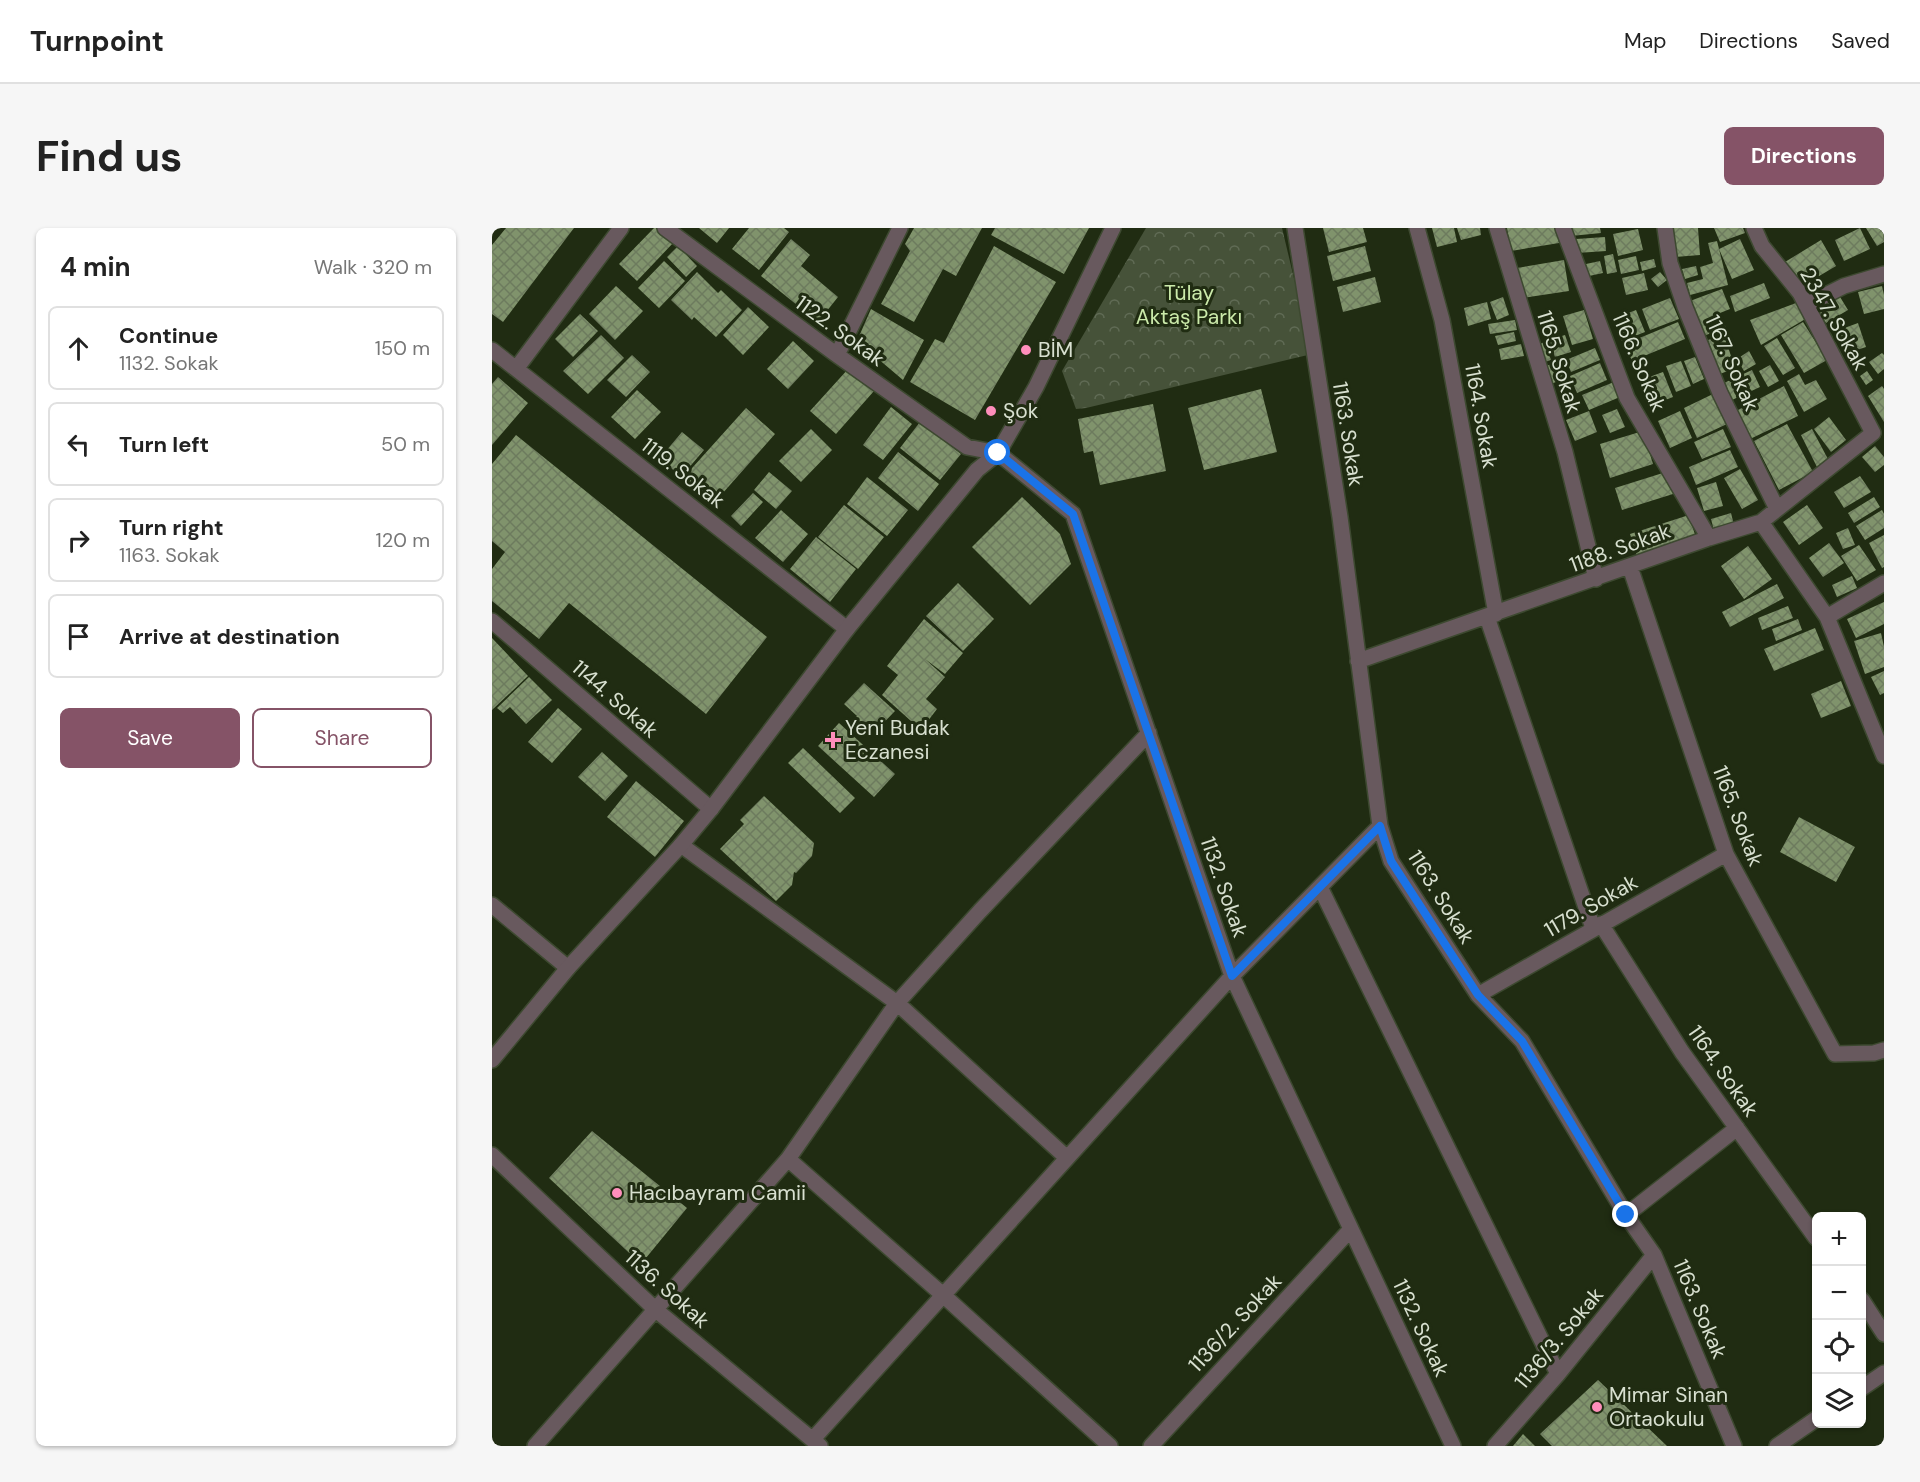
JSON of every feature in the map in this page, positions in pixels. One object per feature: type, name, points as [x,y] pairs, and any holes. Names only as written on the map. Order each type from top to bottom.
[{"type":"street","points":[[516,369],[621,228]]},
{"type":"street","name":"1122. Sokak","points":[[665,228],[837,356],[967,447],[998,453]]},
{"type":"street","points":[[837,356],[900,228]]},
{"type":"street","points":[[492,1060],[568,968],[681,845],[711,809],[847,629],[977,470],[998,453],[1036,387],[1113,228]]},
{"type":"street","name":"1163. Sokak","points":[[1295,228],[1340,518],[1380,826],[1391,861],[1478,995],[1522,1041],[1626,1215],[1654,1255],[1734,1446]]},
{"type":"street","name":"1164. Sokak","points":[[1417,228],[1442,320],[1492,615],[1597,926],[1682,1052],[1812,1232]]},
{"type":"street","name":"1165. Sokak","points":[[1497,228],[1565,452],[1596,579]]},
{"type":"street","name":"1166. Sokak","points":[[1563,228],[1627,398],[1709,538]]},
{"type":"street","name":"1167. Sokak","points":[[1665,228],[1670,263],[1685,307],[1720,393],[1777,509]]},
{"type":"street","name":"2347. Sokak","points":[[1754,228],[1762,246],[1800,293],[1874,433]]},
{"type":"street","points":[[1806,305],[1844,286],[1884,274]]},
{"type":"street","name":"1119. Sokak","points":[[492,350],[847,629]]},
{"type":"street","name":"1188. Sokak","points":[[1358,661],[1709,538],[1761,522],[1874,433]]},
{"type":"street","name":"1132. Sokak","points":[[998,453],[1073,514],[1232,976],[1453,1446]]},
{"type":"street","points":[[1761,522],[1827,616],[1884,756]]},
{"type":"street","name":"1165. Sokak","points":[[1630,567],[1726,854],[1834,1054],[1874,1053],[1884,1050]]},
{"type":"street","points":[[1827,616],[1884,583]]},
{"type":"street","name":"1144. Sokak","points":[[492,621],[711,809]]},
{"type":"street","points":[[535,1446],[788,1159],[897,1003],[980,911],[1149,733]]},
{"type":"street","points":[[817,1443],[944,1295],[1232,976],[1380,826]]},
{"type":"street","points":[[681,845],[897,1003],[1068,1158]]},
{"type":"street","name":"1179. Sokak","points":[[1478,995],[1726,854]]},
{"type":"street","points":[[1320,887],[1558,1374]]},
{"type":"street","points":[[492,905],[568,968]]},
{"type":"street","points":[[1626,1215],[1737,1128]]},
{"type":"street","name":"1136. Sokak","points":[[492,1155],[656,1310],[817,1443]]},
{"type":"street","points":[[788,1159],[944,1295],[1110,1446]]},
{"type":"street","name":"1136/2. Sokak","points":[[1151,1446],[1351,1229]]},
{"type":"street","name":"1136/3. Sokak","points":[[1495,1446],[1558,1374],[1654,1255]]},
{"type":"street","points":[[1866,1306],[1884,1334]]},
{"type":"street","points":[[1866,1385],[1884,1373]]},
{"type":"street","points":[[1778,1446],[1812,1422]]},
{"type":"green space","name":"Tülay Aktaş Parkı","points":[[1146,228],[1282,228],[1312,354],[1076,409],[1062,371]]},
{"type":"building","points":[[506,228],[574,228],[503,322],[492,314],[492,245]]},
{"type":"building","points":[[654,228],[659,228],[674,242],[637,281],[619,264]]},
{"type":"building","points":[[699,228],[729,228],[717,243]]},
{"type":"building","points":[[749,228],[784,228],[789,232],[759,270],[732,249]]},
{"type":"building","points":[[914,228],[982,228],[956,276],[943,269],[914,322],[881,304],[910,251],[905,244]]},
{"type":"building","points":[[995,228],[1089,228],[1064,274],[991,235]]},
{"type":"building","points":[[1323,228],[1363,228],[1367,242],[1329,252]]},
{"type":"building","points":[[1432,228],[1454,228],[1457,242],[1437,247]]},
{"type":"building","points":[[1457,228],[1480,228],[1481,235],[1461,240]]},
{"type":"building","points":[[1507,228],[1557,228],[1559,243],[1511,251]]},
{"type":"building","points":[[1570,228],[1600,228],[1601,233],[1571,236]]},
{"type":"building","points":[[1674,228],[1698,228],[1700,255],[1675,257]]},
{"type":"building","points":[[1714,228],[1743,228],[1745,233],[1720,242]]},
{"type":"building","points":[[1860,228],[1870,249],[1844,261],[1835,240]]},
{"type":"building","points":[[1866,228],[1883,228],[1884,242],[1877,246]]},
{"type":"building","points":[[1638,229],[1643,250],[1618,256],[1613,234]]},
{"type":"building","points":[[1605,237],[1606,251],[1577,253],[1576,239]]},
{"type":"building","points":[[791,239],[810,255],[801,266],[838,297],[818,322],[761,276]]},
{"type":"building","points":[[1740,239],[1754,270],[1732,279],[1719,249]]},
{"type":"building","points":[[1821,240],[1836,266],[1799,288],[1785,262]]},
{"type":"building","points":[[1717,241],[1728,285],[1690,295],[1687,283],[1703,279],[1700,267],[1713,263],[1708,243]]},
{"type":"building","points":[[678,246],[697,266],[686,277],[667,257]]},
{"type":"building","points":[[994,246],[1056,282],[975,420],[910,382],[935,339],[944,343]]},
{"type":"building","points":[[1365,246],[1371,271],[1333,281],[1327,256]]},
{"type":"building","points":[[1613,254],[1617,272],[1607,274],[1604,256]]},
{"type":"building","points":[[1636,256],[1639,270],[1621,274],[1618,260]]},
{"type":"building","points":[[1654,259],[1656,267],[1642,271],[1640,262]]},
{"type":"building","points":[[1564,260],[1569,291],[1522,298],[1517,268]]},
{"type":"building","points":[[664,261],[685,281],[659,308],[638,288]]},
{"type":"building","points":[[1600,261],[1603,273],[1589,276],[1586,264]]},
{"type":"building","points":[[1696,266],[1698,275],[1685,279],[1682,269]]},
{"type":"building","points":[[697,272],[718,293],[721,290],[742,310],[716,337],[694,317],[692,320],[671,300]]},
{"type":"building","points":[[1660,272],[1667,280],[1658,287],[1651,279]]},
{"type":"building","points":[[1644,273],[1648,290],[1626,295],[1622,278]]},
{"type":"building","points":[[1375,277],[1381,302],[1343,312],[1337,287]]},
{"type":"building","points":[[1764,283],[1770,298],[1735,312],[1730,296]]},
{"type":"building","points":[[616,286],[643,311],[615,340],[589,314]]},
{"type":"building","points":[[1882,286],[1884,309],[1864,314],[1858,292]]},
{"type":"building","points":[[1722,289],[1730,309],[1720,313],[1726,328],[1703,336],[1690,301]]},
{"type":"building","points":[[1837,292],[1848,310],[1826,323],[1815,306]]},
{"type":"building","points":[[1503,297],[1509,315],[1497,320],[1490,302]]},
{"type":"building","points":[[1670,298],[1679,319],[1650,330],[1642,309]]},
{"type":"building","points":[[1487,302],[1491,319],[1468,326],[1464,308]]},
{"type":"building","points":[[1796,303],[1809,317],[1761,345],[1750,320]]},
{"type":"building","points":[[748,307],[769,327],[743,355],[723,335]]},
{"type":"building","points":[[871,309],[924,340],[903,380],[857,341]]},
{"type":"building","points":[[1584,310],[1593,339],[1572,345],[1563,316]]},
{"type":"building","points":[[1636,310],[1645,332],[1622,341],[1613,319]]},
{"type":"building","points":[[580,314],[598,331],[573,357],[555,339]]},
{"type":"building","points":[[1515,320],[1517,330],[1490,334],[1488,324]]},
{"type":"building","points":[[1678,322],[1685,339],[1632,361],[1625,344]]},
{"type":"building","points":[[1803,322],[1827,360],[1804,373],[1781,335]]},
{"type":"building","points":[[1858,323],[1866,347],[1848,353],[1839,330]]},
{"type":"building","points":[[1514,332],[1516,341],[1498,345],[1495,336]]},
{"type":"building","points":[[601,335],[624,358],[588,394],[563,371]]},
{"type":"building","points":[[1565,335],[1571,352],[1555,357],[1549,340]]},
{"type":"building","points":[[1724,335],[1735,368],[1720,374],[1708,340]]},
{"type":"building","points":[[1777,338],[1795,368],[1783,375],[1764,346]]},
{"type":"building","points":[[793,341],[814,361],[788,389],[767,369]]},
{"type":"building","points":[[1545,342],[1551,360],[1542,363],[1536,345]]},
{"type":"building","points":[[1521,344],[1524,356],[1501,360],[1499,349]]},
{"type":"building","points":[[1595,348],[1600,360],[1571,372],[1566,360]]},
{"type":"building","points":[[1749,351],[1756,364],[1744,371],[1737,359]]},
{"type":"building","points":[[1882,353],[1884,369],[1878,374],[1869,362]]},
{"type":"building","points":[[632,355],[650,372],[626,397],[607,380]]},
{"type":"building","points":[[1695,357],[1704,379],[1693,384],[1684,361]]},
{"type":"building","points":[[1561,360],[1568,377],[1551,384],[1544,367]]},
{"type":"building","points":[[1681,361],[1691,386],[1676,392],[1666,366]]},
{"type":"building","points":[[1600,363],[1607,380],[1577,393],[1570,376]]},
{"type":"building","points":[[1770,365],[1779,381],[1768,387],[1759,371]]},
{"type":"building","points":[[849,368],[874,391],[836,434],[810,411]]},
{"type":"building","points":[[1752,370],[1760,387],[1732,400],[1724,383]]},
{"type":"building","points":[[1867,371],[1873,380],[1866,385],[1860,376]]},
{"type":"building","points":[[1663,372],[1673,397],[1652,405],[1641,380]]},
{"type":"building","points":[[1799,374],[1805,385],[1816,380],[1827,399],[1804,412],[1787,381]]},
{"type":"building","points":[[498,377],[528,403],[492,445],[492,384]]},
{"type":"building","points":[[1614,382],[1620,397],[1589,410],[1582,395]]},
{"type":"building","points":[[1784,386],[1798,416],[1750,439],[1736,411]]},
{"type":"building","points":[[1882,386],[1884,389],[1884,422],[1868,396]]},
{"type":"building","points":[[1261,389],[1277,452],[1204,470],[1188,408]]},
{"type":"building","points":[[637,390],[661,412],[635,439],[611,417]]},
{"type":"building","points":[[1713,394],[1727,424],[1697,438],[1684,408]]},
{"type":"building","points":[[1153,404],[1166,471],[1100,485],[1093,451],[1084,453],[1078,419]]},
{"type":"building","points":[[891,407],[912,424],[883,460],[863,445]]},
{"type":"building","points":[[746,408],[775,434],[714,503],[684,477]]},
{"type":"building","points":[[1617,409],[1625,427],[1610,433],[1602,415]]},
{"type":"building","points":[[1589,411],[1597,432],[1575,441],[1566,420]]},
{"type":"building","points":[[1680,411],[1692,438],[1670,448],[1658,421]]},
{"type":"building","points":[[1829,417],[1846,440],[1831,452],[1814,429]]},
{"type":"building","points":[[920,422],[961,454],[940,480],[900,448]]},
{"type":"building","points":[[1787,424],[1813,472],[1779,490],[1754,441]]},
{"type":"building","points":[[811,429],[832,450],[801,482],[779,461]]},
{"type":"building","points":[[1723,429],[1731,447],[1702,459],[1694,442]]},
{"type":"building","points":[[1812,429],[1829,461],[1817,467],[1801,435]]},
{"type":"building","points":[[1643,431],[1653,464],[1610,478],[1600,444]]},
{"type":"building","points":[[682,432],[704,450],[681,477],[660,458]]},
{"type":"building","points":[[516,435],[767,637],[706,714],[569,603],[539,639],[492,601],[492,569],[505,552],[492,541],[492,464]]},
{"type":"building","points":[[1875,446],[1884,457],[1884,465],[1875,472],[1862,457]]},
{"type":"building","points":[[1730,450],[1738,467],[1696,485],[1689,467]]},
{"type":"building","points":[[898,452],[939,484],[918,511],[878,478]]},
{"type":"building","points":[[1740,469],[1758,500],[1742,509],[1724,478]]},
{"type":"building","points":[[769,472],[792,491],[776,509],[754,490]]},
{"type":"building","points":[[1666,472],[1673,494],[1622,510],[1615,488]]},
{"type":"building","points":[[1860,476],[1871,492],[1844,508],[1834,492]]},
{"type":"building","points":[[867,477],[908,510],[887,536],[847,504]]},
{"type":"building","points":[[1716,482],[1723,506],[1704,511],[1697,488]]},
{"type":"building","points":[[753,493],[763,502],[741,526],[731,516]]},
{"type":"building","points":[[1022,497],[1060,534],[1071,564],[1030,605],[972,547]]},
{"type":"building","points":[[1874,497],[1880,507],[1854,523],[1848,513]]},
{"type":"building","points":[[844,505],[884,537],[858,569],[818,537]]},
{"type":"building","points":[[1807,505],[1823,528],[1799,545],[1783,522]]},
{"type":"building","points":[[781,510],[808,534],[783,562],[755,538]]},
{"type":"building","points":[[1882,510],[1884,528],[1865,540],[1856,526]]},
{"type":"building","points":[[1731,513],[1734,525],[1714,531],[1711,519]]},
{"type":"building","points":[[1689,515],[1696,538],[1637,556],[1630,534]]},
{"type":"building","points":[[1848,528],[1855,545],[1843,549],[1836,533]]},
{"type":"building","points":[[1884,535],[1884,567],[1882,568],[1869,543]]},
{"type":"building","points":[[816,537],[856,569],[830,602],[790,569]]},
{"type":"building","points":[[1829,543],[1844,563],[1823,577],[1809,558]]},
{"type":"building","points":[[1859,545],[1876,570],[1857,581],[1841,556]]},
{"type":"building","points":[[1748,546],[1772,579],[1744,599],[1721,566]]},
{"type":"building","points":[[1852,576],[1857,588],[1837,597],[1832,585]]},
{"type":"building","points":[[958,583],[994,619],[963,651],[926,616]]},
{"type":"building","points":[[1777,584],[1784,598],[1730,627],[1722,612]]},
{"type":"building","points":[[1884,602],[1884,624],[1856,638],[1847,619]]},
{"type":"building","points":[[1788,606],[1793,618],[1762,630],[1758,618]]},
{"type":"building","points":[[924,619],[963,653],[945,674],[925,659],[945,677],[926,699],[937,709],[921,730],[882,695],[898,675],[887,666]]},
{"type":"building","points":[[1798,619],[1802,630],[1776,641],[1772,629]]},
{"type":"building","points":[[1815,628],[1824,650],[1774,671],[1764,649]]},
{"type":"building","points":[[1881,633],[1884,667],[1865,674],[1854,641]]},
{"type":"building","points":[[492,638],[528,676],[492,710]]},
{"type":"building","points":[[1884,671],[1884,693],[1880,695],[1871,677]]},
{"type":"building","points":[[529,677],[552,700],[526,724],[510,707],[503,713],[497,708]]},
{"type":"building","points":[[1841,681],[1851,706],[1821,718],[1811,694]]},
{"type":"building","points":[[864,683],[895,711],[869,738],[852,721],[857,716],[844,704]]},
{"type":"building","points":[[558,708],[582,729],[552,763],[528,742]]},
{"type":"building","points":[[839,723],[895,774],[874,797],[818,746]]},
{"type":"building","points":[[803,748],[855,798],[840,813],[788,763]]},
{"type":"building","points":[[602,752],[628,776],[605,801],[578,777]]},
{"type":"building","points":[[636,781],[684,821],[655,857],[607,817]]},
{"type":"building","points":[[764,796],[814,843],[812,856],[796,873],[794,872],[792,885],[776,901],[720,849],[744,824],[740,820]]},
{"type":"building","points":[[1799,817],[1855,847],[1836,882],[1780,852]]},
{"type":"building","name":"Hacıbayram Camii","points":[[592,1131],[687,1208],[641,1264],[549,1178]]},
{"type":"building","name":"Mimar Sinan Ortaokulu","points":[[1598,1380],[1667,1446],[1552,1446],[1540,1434]]},
{"type":"building","points":[[1523,1434],[1535,1446],[1513,1446]]},
{"type":"place","name":"BİM","points":[[1026,350]]},
{"type":"place","name":"Şok","points":[[991,411]]},
{"type":"place","name":"Yeni Budak Eczanesi","points":[[833,740]]},
{"type":"place","name":"Hacıbayram Camii","points":[[617,1193]]},
{"type":"place","name":"Mimar Sinan Ortaokulu","points":[[1597,1407]]},
{"type":"route","points":[[998,453],[1073,514],[1232,976],[1380,826],[1391,861],[1478,995],[1522,1041],[1626,1215]]}]
